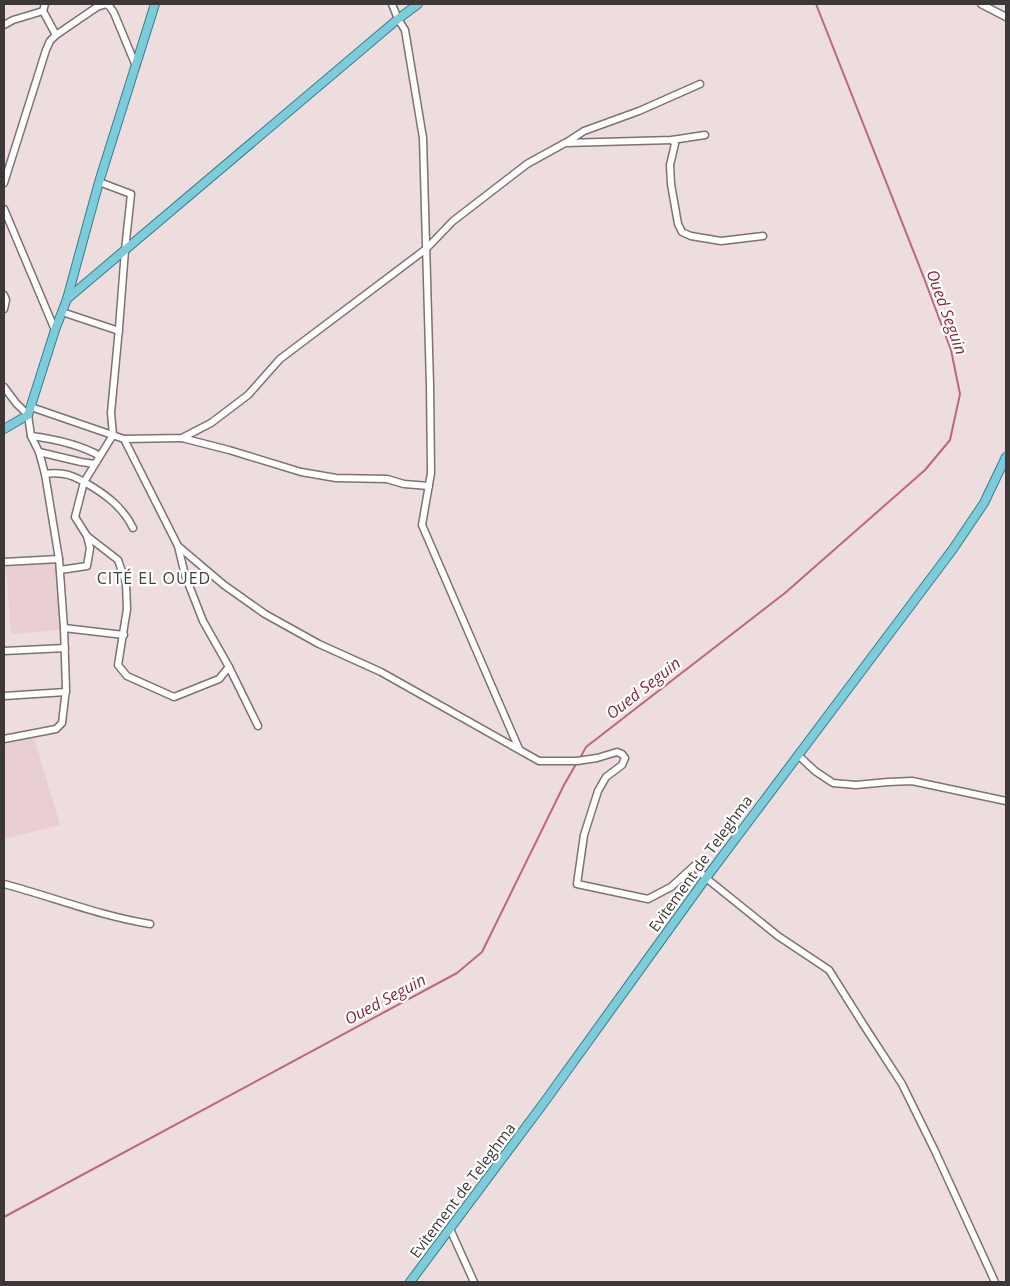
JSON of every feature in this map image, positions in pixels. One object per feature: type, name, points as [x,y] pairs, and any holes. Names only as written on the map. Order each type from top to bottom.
[{"type":"main road","points":[[4,429],[30,411],[55,330],[67,299],[99,182],[155,4]]},
{"type":"main road","points":[[67,299],[398,18],[418,4]]},
{"type":"main road","name":"Evitement de Teleghma","points":[[410,1282],[549,1096],[706,878],[953,549],[984,502],[1006,457]]},
{"type":"street","points":[[45,4],[43,11],[56,35]]},
{"type":"street","points":[[4,183],[46,50],[50,41],[56,35],[97,6],[106,4],[110,6],[136,66]]},
{"type":"street","points":[[392,4],[405,30],[423,138],[431,473],[422,525],[519,750]]},
{"type":"street","points":[[981,4],[1006,18]]},
{"type":"street","points":[[4,25],[13,20],[43,11]]},
{"type":"street","points":[[182,438],[211,424],[248,395],[280,359],[426,249],[453,221],[527,164],[584,131],[639,111],[700,84]]},
{"type":"street","points":[[566,143],[672,140],[704,135]]},
{"type":"street","points":[[672,140],[675,144],[670,165],[671,184],[678,224],[682,232],[690,236],[721,241],[763,236]]},
{"type":"street","points":[[60,570],[87,566],[90,548],[87,536],[75,517],[84,482],[113,436],[111,412],[131,194],[99,182]]},
{"type":"street","points":[[4,209],[55,330]]},
{"type":"street","points":[[4,295],[6,300],[4,309]]},
{"type":"street","points":[[62,312],[119,331]]},
{"type":"street","points":[[4,387],[16,403],[30,411],[124,439],[182,438],[301,472],[336,478],[386,479],[404,484],[429,486]]},
{"type":"street","points":[[4,739],[59,727],[62,723],[66,692],[59,558],[45,474],[39,452],[31,436],[30,411]]},
{"type":"street","points":[[31,436],[70,444],[90,450],[100,456]]},
{"type":"street","points":[[124,439],[178,546],[185,576],[203,621],[230,667],[258,726]]},
{"type":"street","points":[[39,452],[95,464]]},
{"type":"street","points":[[45,474],[66,474],[96,489],[114,502],[133,528]]},
{"type":"street","points":[[87,536],[118,560],[126,583],[127,609],[118,665],[127,676],[174,698],[219,679],[230,667]]},
{"type":"street","points":[[178,546],[224,585],[265,614],[319,644],[381,672],[539,761],[560,762],[597,758],[617,752],[622,754],[625,758],[622,765],[606,776],[598,791],[584,835],[576,884],[648,899],[672,887],[694,866],[706,878],[778,936],[829,970],[902,1084],[995,1282]]},
{"type":"street","points":[[4,562],[59,558]]},
{"type":"street","points":[[64,628],[124,635]]},
{"type":"street","points":[[4,651],[65,648]]},
{"type":"street","points":[[4,696],[66,692]]},
{"type":"street","points":[[798,755],[815,771],[833,783],[856,785],[912,781],[1006,801]]},
{"type":"street","points":[[4,884],[97,912],[150,924]]},
{"type":"street","points":[[450,1229],[474,1282]]},
{"type":"shaded area","points":[[55,563],[61,630],[11,634],[6,567]]},
{"type":"shaded area","points":[[34,737],[60,825],[4,839],[4,745]]},
{"type":"waterway","name":"Oued Seguin","points":[[580,758],[586,747],[785,593],[925,470],[950,440],[960,394],[951,350],[816,4]]},
{"type":"waterway","name":"Oued Seguin","points":[[4,1217],[457,973],[482,952],[576,764]]},
{"type":"district","name":"CITÉ EL OUED","points":[[154,578]]}]
